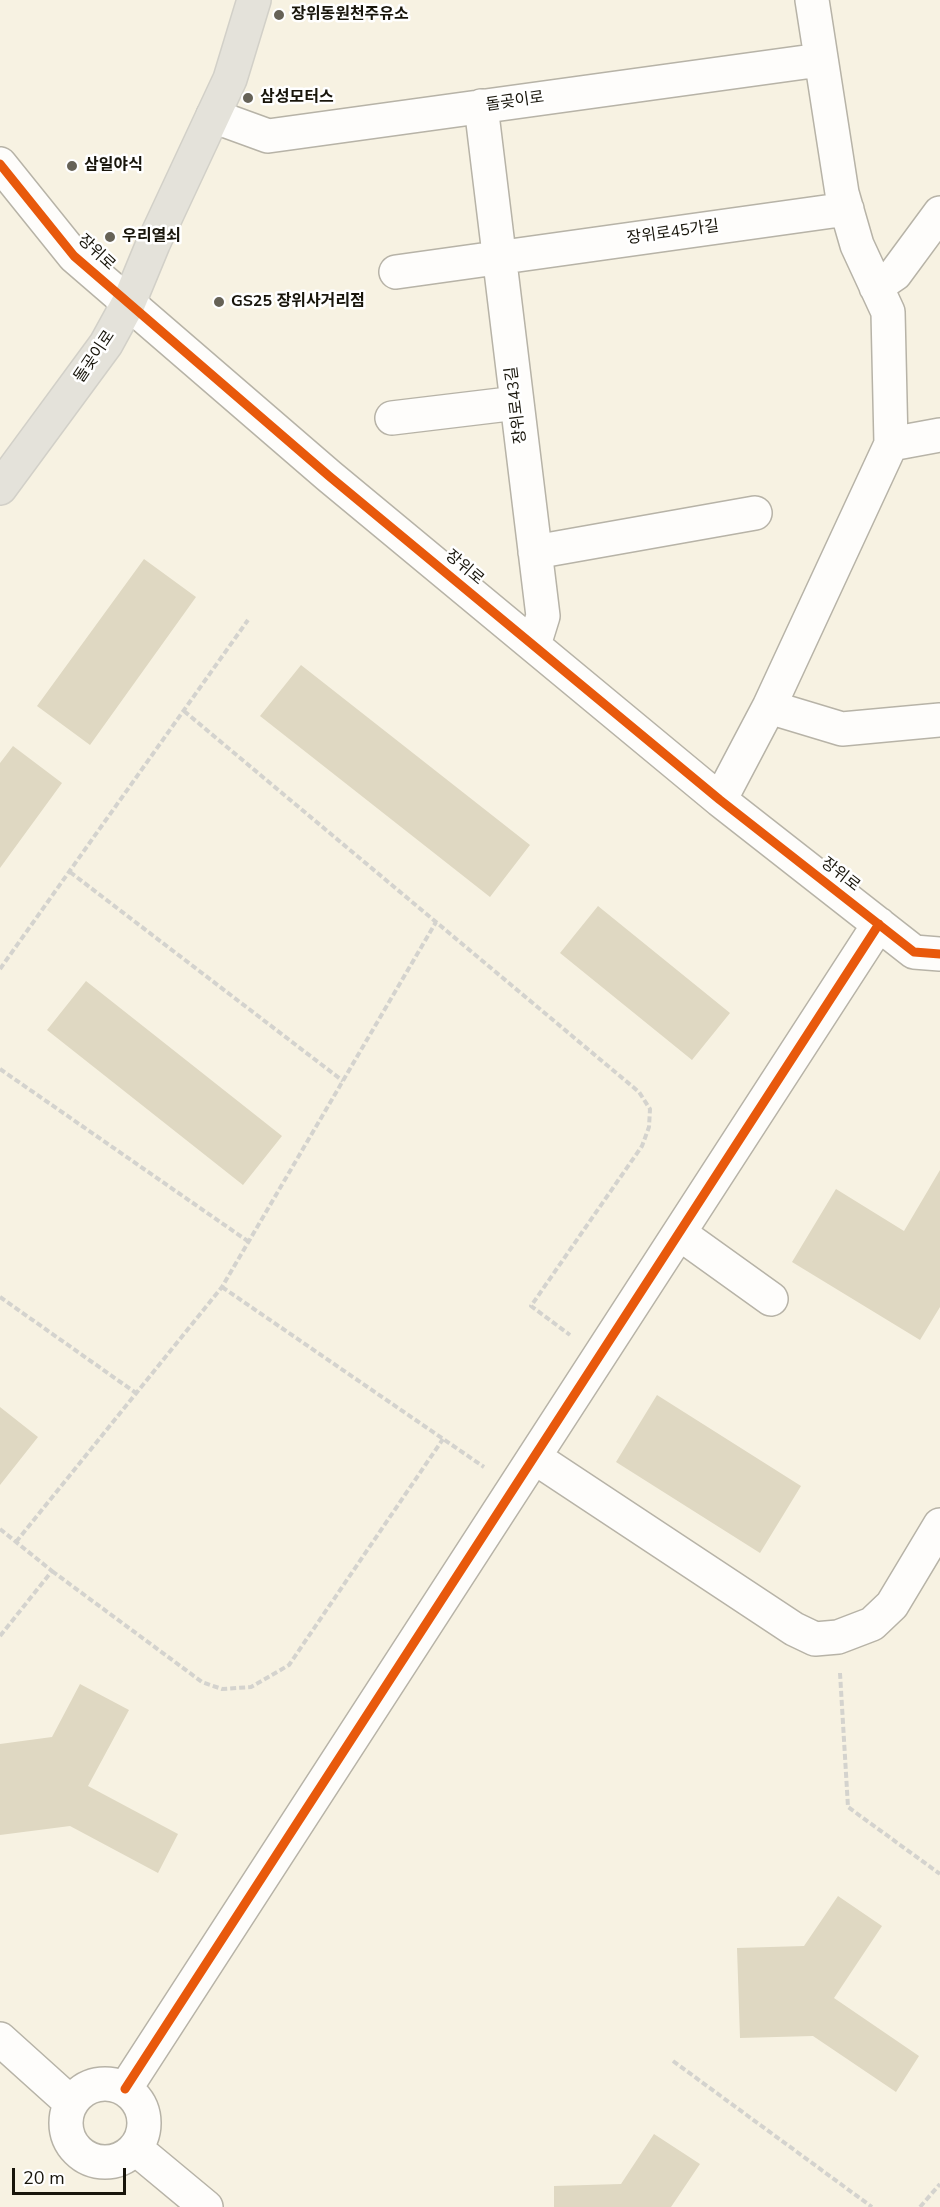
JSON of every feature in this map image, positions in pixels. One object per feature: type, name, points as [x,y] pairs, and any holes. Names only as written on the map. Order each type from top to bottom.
[{"type":"main road","name":"돌곶이로","points":[[0,488],[106,344],[129,302],[230,80],[254,0]]},
{"type":"street","points":[[720,800],[769,707],[891,444],[888,312],[857,245],[842,193],[812,0]]},
{"type":"street","name":"돌곶이로","points":[[213,116],[268,136],[820,60]]},
{"type":"street","name":"장위로43길","points":[[481,106],[543,616],[534,645]]},
{"type":"street","name":"장위로","points":[[0,164],[74,256],[329,476],[720,800],[914,951],[940,954]]},
{"type":"street","name":"장위로45가길","points":[[500,258],[847,209]]},
{"type":"street","points":[[876,287],[895,274],[940,213]]},
{"type":"street","points":[[396,272],[500,258]]},
{"type":"street","points":[[392,418],[517,403]]},
{"type":"street","points":[[891,444],[940,435]]},
{"type":"street","points":[[535,552],[755,513]]},
{"type":"street","points":[[769,707],[842,729],[940,720]]},
{"type":"street","points":[[125,2089],[879,924]]},
{"type":"street","points":[[679,1233],[771,1299]]},
{"type":"street","points":[[534,1457],[794,1629],[815,1639],[838,1637],[872,1624],[892,1605],[940,1525]]},
{"type":"street","points":[[0,2039],[71,2103]]},
{"type":"street","points":[[114,2084],[125,2089],[135,2097],[141,2109],[144,2123],[142,2136],[135,2148],[126,2156],[113,2162],[100,2162],[87,2158],[76,2150],[67,2133],[66,2115],[71,2103],[89,2086],[114,2084]]},
{"type":"street","points":[[135,2148],[206,2207]]},
{"type":"path","points":[[0,969],[248,620]]},
{"type":"path","points":[[183,711],[639,1092],[650,1109],[649,1127],[642,1146],[531,1306],[600,1355]]},
{"type":"path","points":[[69,872],[342,1082]]},
{"type":"path","points":[[16,1542],[222,1287],[436,922]]},
{"type":"path","points":[[0,1070],[249,1242]]},
{"type":"path","points":[[222,1287],[514,1488]]},
{"type":"path","points":[[0,1297],[136,1393]]},
{"type":"path","points":[[0,1529],[52,1571],[202,1682],[222,1689],[251,1687],[289,1665],[443,1439]]},
{"type":"path","points":[[0,1636],[52,1571]]},
{"type":"path","points":[[838,1637],[848,1807],[940,1874]]},
{"type":"path","points":[[673,2061],[872,2207]]},
{"type":"path","points":[[920,2207],[940,2184]]},
{"type":"building","points":[[144,559],[196,597],[90,745],[37,706]]},
{"type":"building","points":[[301,665],[530,845],[490,897],[260,716]]},
{"type":"building","points":[[13,746],[62,783],[0,868],[0,763]]},
{"type":"building","points":[[598,906],[730,1013],[692,1060],[560,953]]},
{"type":"building","points":[[86,981],[282,1136],[243,1185],[47,1030]]},
{"type":"building","points":[[940,1170],[940,1307],[920,1340],[792,1262],[836,1189],[904,1231]]},
{"type":"building","points":[[657,1395],[801,1486],[760,1553],[616,1462]]},
{"type":"building","points":[[0,1407],[38,1437],[0,1485]]},
{"type":"building","points":[[80,1684],[129,1710],[88,1786],[178,1834],[158,1873],[70,1826],[0,1835],[0,1744],[52,1737]]},
{"type":"building","points":[[838,1896],[882,1926],[834,1998],[919,2056],[896,2092],[813,2036],[740,2038],[737,1948],[804,1946]]},
{"type":"building","points":[[654,2134],[700,2164],[671,2207],[554,2207],[554,2186],[621,2184]]},
{"type":"cycle path","points":[[0,164],[74,256],[329,476],[720,800],[914,952],[940,954]]},
{"type":"cycle path","points":[[125,2089],[879,924]]},
{"type":"place","name":"장위동원천주유소","points":[[279,15]]},
{"type":"place","name":"삼성모터스","points":[[248,98]]},
{"type":"place","name":"삼일야식","points":[[72,166]]},
{"type":"place","name":"우리열쇠","points":[[110,237]]},
{"type":"place","name":"GS25 장위사거리점","points":[[219,302]]}]
